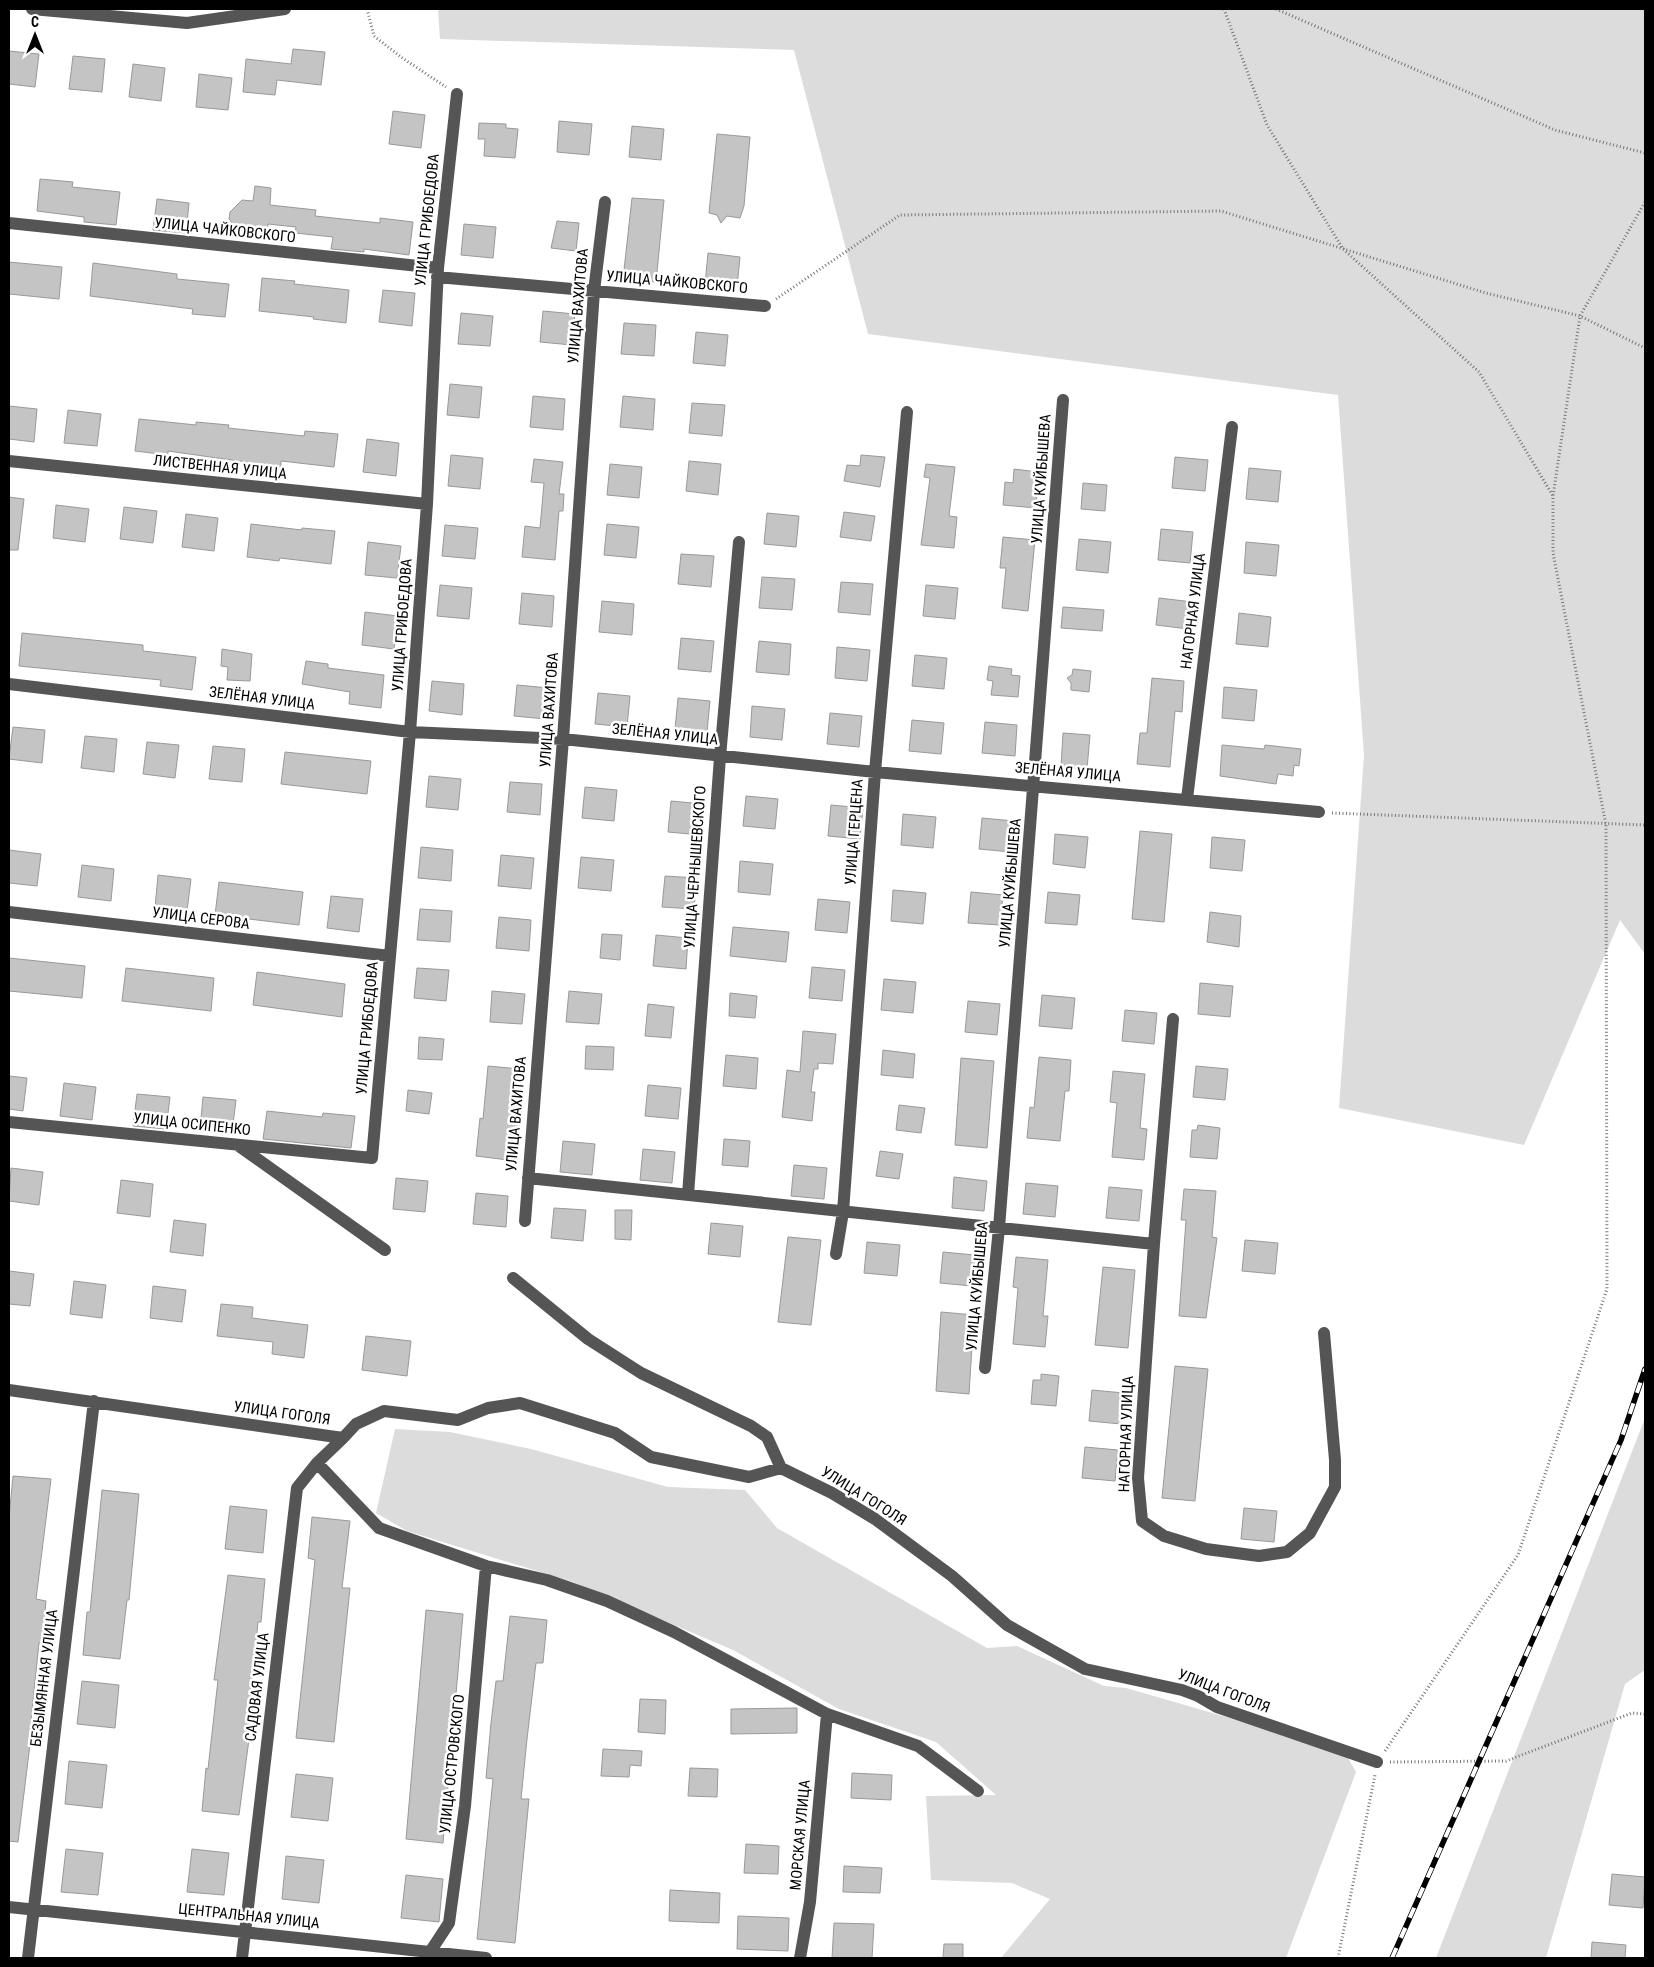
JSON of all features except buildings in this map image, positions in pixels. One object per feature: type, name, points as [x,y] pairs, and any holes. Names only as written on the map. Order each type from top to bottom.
[{"type":"street","points":[[32,9],[187,23],[285,9]]},
{"type":"street","name":"УЛИЦА ГРИБОЕДОВА","points":[[372,1158],[410,732],[427,504],[438,273],[457,94]]},
{"type":"street","name":"УЛИЦА ВАХИТОВА","points":[[525,1221],[563,740],[594,291],[605,202]]},
{"type":"street","name":"УЛИЦА ЧАЙКОВСКОГО","points":[[9,223],[594,291],[765,306]]},
{"type":"street","name":"УЛИЦА КУЙБЫШЕВА","points":[[985,1368],[999,1228],[1063,400]]},
{"type":"street","name":"УЛИЦА ГЕРЦЕНА","points":[[836,1254],[843,1212],[875,772],[907,412]]},
{"type":"street","name":"НАГОРНАЯ УЛИЦА","points":[[1187,799],[1232,427]]},
{"type":"street","name":"ЛИСТВЕННАЯ УЛИЦА","points":[[9,461],[427,504]]},
{"type":"street","name":"УЛИЦА ЧЕРНЫШЕВСКОГО","points":[[688,1195],[720,757],[739,542]]},
{"type":"street","name":"ЗЕЛЁНАЯ УЛИЦА","points":[[9,684],[410,732],[563,740],[875,772],[1319,812]]},
{"type":"street","name":"УЛИЦА СЕРОВА","points":[[9,912],[390,956]]},
{"type":"street","name":"НАГОРНАЯ УЛИЦА","points":[[1173,1019],[1154,1244],[1138,1478],[1142,1521],[1164,1536],[1206,1549],[1259,1556],[1287,1552],[1310,1533],[1335,1487],[1336,1460],[1324,1332]]},
{"type":"street","name":"УЛИЦА ОСИПЕНКО","points":[[9,1122],[372,1158]]},
{"type":"street","points":[[239,1146],[386,1250]]},
{"type":"street","points":[[528,1178],[1154,1244]]},
{"type":"street","points":[[513,1278],[588,1339],[641,1373],[751,1426],[767,1437],[781,1468]]},
{"type":"street","name":"УЛИЦА ГОГОЛЯ","points":[[9,1390],[343,1438],[356,1424],[384,1411],[458,1420],[488,1408],[520,1404],[615,1433],[651,1458],[749,1477],[781,1468],[832,1492],[875,1519],[952,1576],[1007,1625],[1086,1670],[1182,1690],[1198,1696],[1217,1707],[1377,1762]]},
{"type":"street","name":"БЕЗЫМЯННАЯ УЛИЦА","points":[[28,1958],[32,1909],[94,1401]]},
{"type":"street","name":"САДОВАЯ УЛИЦА","points":[[242,1958],[297,1488],[317,1463],[343,1438]]},
{"type":"street","points":[[317,1463],[379,1528],[486,1566],[547,1580],[607,1601],[674,1632],[827,1714],[918,1746],[978,1791]]},
{"type":"street","name":"УЛИЦА ОСТРОВСКОГО","points":[[431,1955],[449,1923],[466,1806],[486,1566]]},
{"type":"street","name":"МОРСКАЯ УЛИЦА","points":[[800,1958],[810,1902],[827,1714]]},
{"type":"street","name":"ЦЕНТРАЛЬНАЯ УЛИЦА","points":[[9,1907],[244,1932],[431,1955],[486,1958]]},
{"type":"path","points":[[367,9],[374,36],[401,57],[457,94]]},
{"type":"path","points":[[1224,9],[1267,125],[1343,249],[1479,372],[1553,496]]},
{"type":"path","points":[[1276,9],[1555,130],[1645,153]]},
{"type":"path","points":[[1338,1958],[1377,1762],[1518,1555],[1608,1289],[1606,825],[1553,553],[1553,496],[1580,316],[1645,202]]},
{"type":"path","points":[[765,306],[900,215],[1221,211],[1486,293],[1580,316],[1645,348]]},
{"type":"path","points":[[1319,812],[1606,825],[1645,825]]},
{"type":"path","points":[[1377,1762],[1506,1761],[1632,1713],[1645,1714]]},
{"type":"shaded area","points":[[438,9],[1645,9],[1645,954],[1620,920],[1524,1145],[1339,1108],[1364,755],[1338,395],[868,334],[794,50],[440,39]]},
{"type":"shaded area","points":[[1645,1418],[1645,1670],[1625,1684],[1546,1958],[1436,1958]]},
{"type":"shaded area","points":[[395,1429],[450,1432],[531,1449],[668,1487],[745,1490],[777,1528],[987,1648],[1017,1646],[1104,1686],[1126,1688],[1344,1751],[1356,1772],[1286,1958],[1001,1958],[1050,1899],[1012,1883],[931,1880],[926,1796],[996,1795],[936,1742],[839,1709],[733,1650],[573,1582],[407,1531],[376,1513]]},
{"type":"railway","points":[[1392,1958],[1621,1440],[1645,1369]]}]
